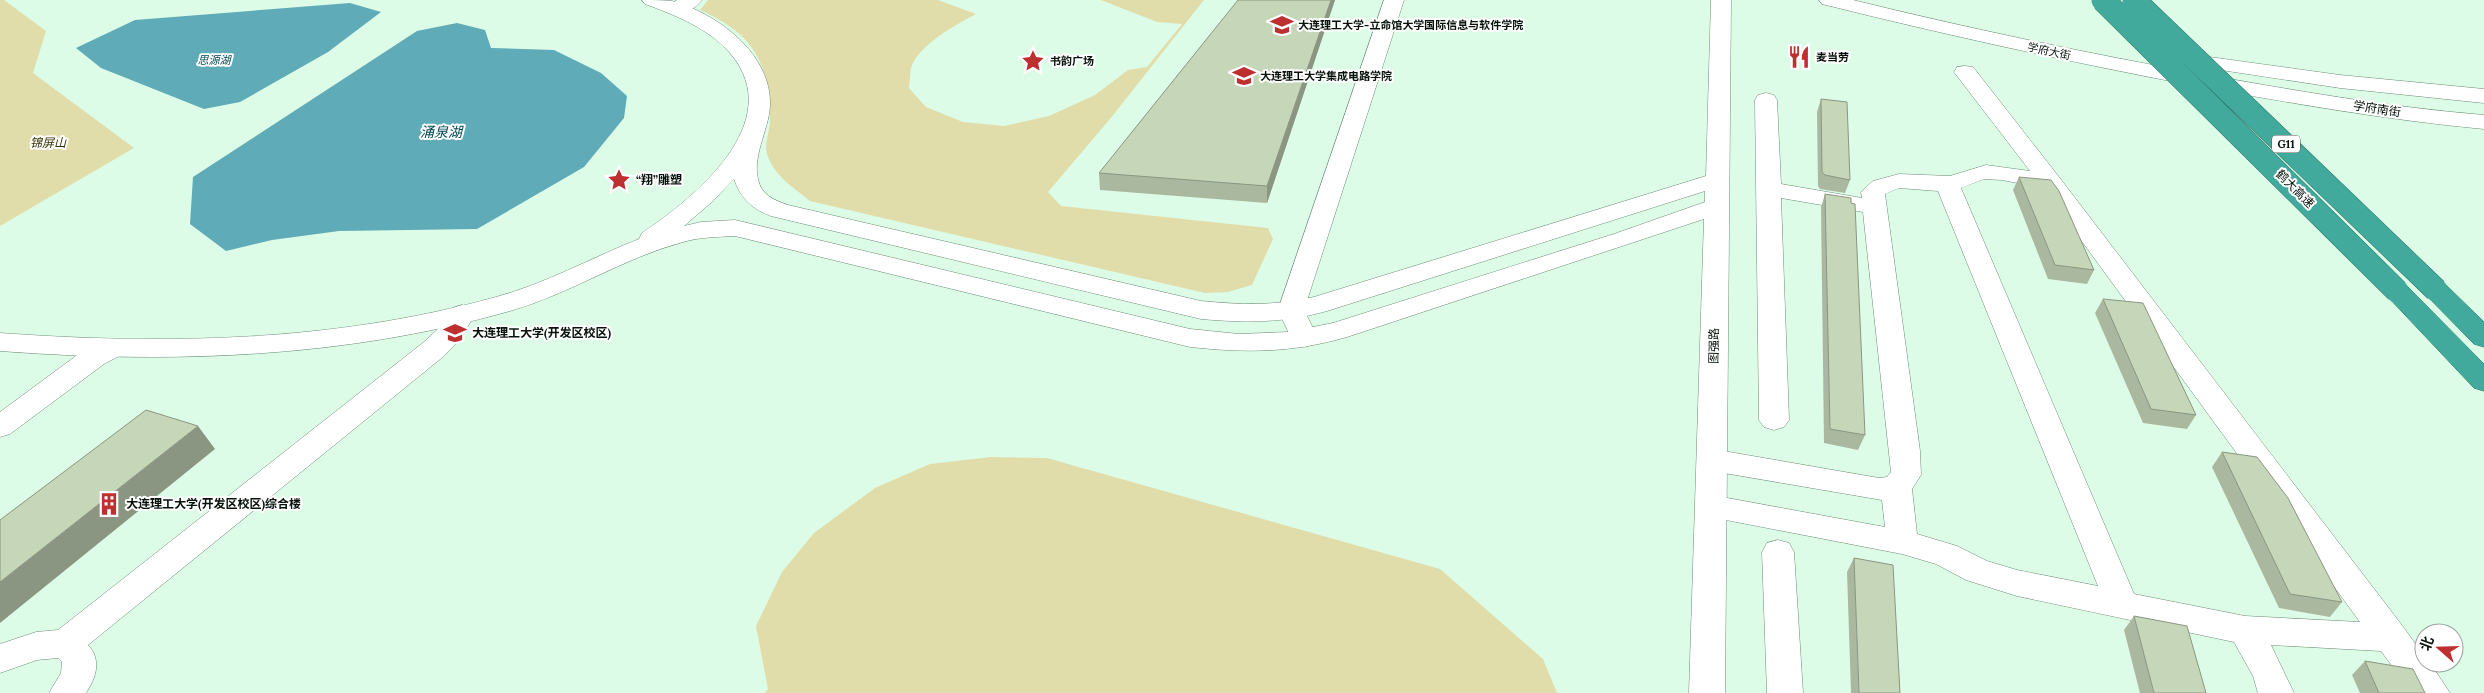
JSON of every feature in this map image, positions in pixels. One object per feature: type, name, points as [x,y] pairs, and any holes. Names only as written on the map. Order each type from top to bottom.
[{"type":"highway","name":"鹤大高速","points":[[2104,0],[2397,291],[2484,381]]},
{"type":"highway","name":"鹤大高速","points":[[2134,0],[2484,338]]},
{"type":"street","points":[[652,0],[684,4],[733,44],[748,64],[756,80],[759,100],[753,136],[747,153],[745,171],[749,188],[759,202],[780,211],[1201,310],[1240,314],[1279,313],[1717,193]]},
{"type":"street","points":[[1304,338],[1291,310],[1394,0]]},
{"type":"street","name":"图强路","points":[[1708,693],[1721,0]]},
{"type":"street","name":"学府大街","points":[[1829,0],[2071,56],[2270,93]]},
{"type":"street","name":"学府大街","points":[[1882,0],[2073,41],[2256,70],[2484,96]]},
{"type":"street","points":[[1965,72],[2051,182],[2432,693]]},
{"type":"street","name":"学府南街","points":[[2270,93],[2442,119],[2484,122]]},
{"type":"street","points":[[1766,100],[1774,420]]},
{"type":"street","points":[[595,268],[637,246],[670,225],[707,194],[736,162],[753,136]]},
{"type":"street","points":[[1712,460],[1879,489],[1896,487],[1906,475],[1905,451],[1873,192],[1888,182],[1906,180],[1947,184],[1960,182],[1976,173],[1987,172],[2051,182]]},
{"type":"street","points":[[1947,184],[2123,606]]},
{"type":"street","points":[[1769,189],[1874,207]]},
{"type":"street","points":[[0,342],[109,349],[217,349],[337,337],[462,314],[504,304],[659,242],[700,230],[735,228],[1190,338],[1239,343],[1288,341],[1338,331],[1623,239],[1717,193]]},
{"type":"street","points":[[0,659],[36,646],[66,643],[434,349],[451,332],[462,314]]},
{"type":"street","points":[[0,427],[94,357],[109,349]]},
{"type":"street","points":[[1896,487],[1902,542]]},
{"type":"street","points":[[1711,507],[1902,542],[1946,555],[1977,571],[2017,583],[2245,630],[2392,638]]},
{"type":"street","points":[[1778,552],[1785,693]]},
{"type":"street","points":[[2245,630],[2269,674],[2276,693]]},
{"type":"street","points":[[66,643],[79,658],[78,676],[67,693]]},
{"type":"green space","name":"锦屏山","points":[[0,0],[4,0],[46,31],[33,73],[134,148],[0,226]]},
{"type":"green space","points":[[708,0],[938,0],[976,14],[939,36],[921,51],[911,68],[909,88],[926,107],[963,122],[1004,126],[1049,116],[1095,95],[1128,70],[1147,67],[1182,24],[1157,22],[1101,0],[1204,0],[1110,119],[1048,192],[1061,206],[1268,228],[1273,239],[1252,285],[1228,292],[1205,293],[810,201],[779,175],[767,154],[766,146],[770,120],[769,100],[762,66],[755,52],[734,29],[700,10]]},
{"type":"green space","points":[[991,457],[1047,458],[1440,569],[1543,659],[1557,693],[765,693],[768,689],[756,626],[782,572],[814,533],[875,488],[930,464]]},
{"type":"water","name":"思源湖","points":[[350,3],[381,12],[328,52],[240,102],[204,109],[101,68],[76,48],[135,20]]},
{"type":"water","name":"涌泉湖","points":[[457,23],[485,30],[491,48],[554,50],[601,73],[627,96],[624,118],[584,167],[477,229],[339,231],[272,240],[226,251],[190,224],[193,177],[417,31]]},
{"type":"building","points":[[1238,0],[1331,0],[1267,186],[1099,173]]},
{"type":"building","points":[[1821,99],[1847,102],[1850,180],[1825,175],[1822,172]]},
{"type":"building","points":[[2019,177],[2051,180],[2059,191],[2094,270],[2055,265]]},
{"type":"building","points":[[1825,194],[1851,198],[1851,203],[1855,204],[1865,435],[1830,429]]},
{"type":"building","points":[[2103,299],[2143,303],[2196,415],[2151,409]]},
{"type":"building","points":[[146,410],[198,426],[0,582],[0,520]]},
{"type":"building","points":[[2222,452],[2257,457],[2288,498],[2342,602],[2290,594]]},
{"type":"building","points":[[1854,558],[1893,565],[1900,693],[1859,693]]},
{"type":"building","points":[[2134,616],[2187,626],[2206,693],[2154,693]]},
{"type":"building","points":[[2365,661],[2413,669],[2425,693],[2379,693]]},
{"type":"place","name":"大连理工大学-立命馆大学国际信息与软件学院","points":[[1282,25]]},
{"type":"place","name":"麦当劳","points":[[1799,57]]},
{"type":"place","name":"书韵广场","points":[[1033,61]]},
{"type":"place","name":"大连理工大学集成电路学院","points":[[1244,76]]},
{"type":"place","name":"“翔”雕塑","points":[[619,180]]},
{"type":"place","name":"大连理工大学(开发区校区)","points":[[455,333]]},
{"type":"place","name":"大连理工大学(开发区校区)综合楼","points":[[109,504]]}]
